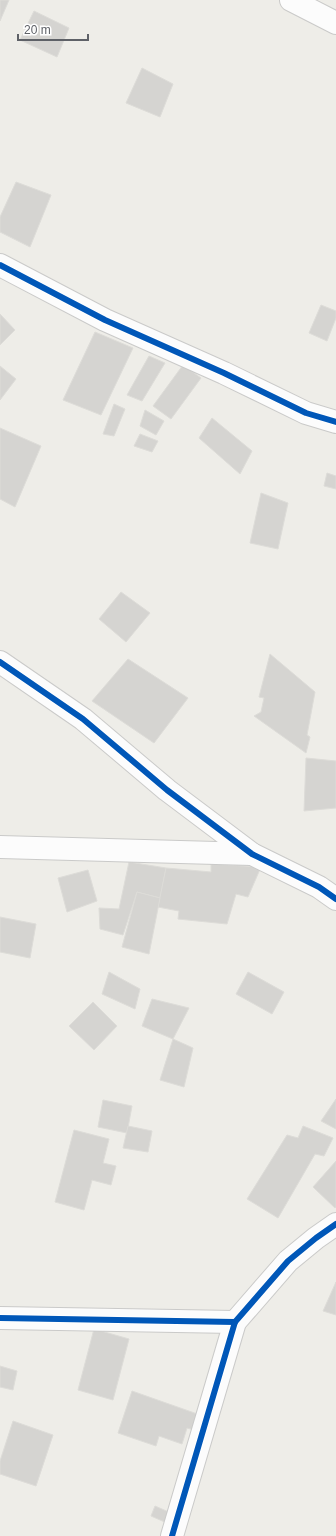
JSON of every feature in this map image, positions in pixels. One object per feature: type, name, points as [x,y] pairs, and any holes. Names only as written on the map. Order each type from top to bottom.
[{"type":"street","points":[[291,0],[336,23]]},
{"type":"street","points":[[0,265],[106,320],[224,372],[306,413],[336,422]]},
{"type":"street","points":[[0,662],[83,719],[167,790],[252,854],[319,887],[336,899]]},
{"type":"street","points":[[0,847],[252,854]]},
{"type":"street","points":[[172,1536],[234,1322],[288,1261],[336,1224]]},
{"type":"street","points":[[0,1318],[234,1322]]},
{"type":"building","points":[[0,0],[9,0],[0,21]]},
{"type":"building","points":[[34,11],[69,28],[57,57],[20,40]]},
{"type":"building","points":[[142,68],[173,84],[160,117],[126,103]]},
{"type":"building","points":[[16,182],[51,195],[30,247],[0,232],[0,217]]},
{"type":"building","points":[[321,305],[336,311],[336,318],[327,341],[309,333]]},
{"type":"building","points":[[0,314],[15,330],[0,345]]},
{"type":"building","points":[[95,332],[133,348],[101,415],[63,400]]},
{"type":"building","points":[[149,356],[165,363],[142,401],[127,395]]},
{"type":"building","points":[[183,365],[201,378],[171,419],[153,406]]},
{"type":"building","points":[[0,366],[16,379],[0,400]]},
{"type":"building","points":[[114,404],[125,409],[114,436],[103,434]]},
{"type":"building","points":[[145,410],[164,421],[156,435],[140,426]]},
{"type":"building","points":[[212,418],[252,451],[240,474],[199,438]]},
{"type":"building","points":[[0,428],[41,446],[15,507],[0,499]]},
{"type":"building","points":[[140,434],[158,441],[152,452],[134,446]]},
{"type":"building","points":[[327,473],[336,476],[336,489],[324,486]]},
{"type":"building","points":[[261,493],[288,503],[278,549],[250,543]]},
{"type":"building","points":[[121,592],[150,613],[126,642],[99,619]]},
{"type":"building","points":[[270,654],[315,692],[307,735],[310,737],[306,753],[254,716],[261,712],[264,698],[259,697]]},
{"type":"building","points":[[128,659],[188,698],[154,743],[92,701]]},
{"type":"building","points":[[306,758],[336,761],[336,808],[304,811]]},
{"type":"building","points":[[129,862],[166,868],[160,898],[137,892],[123,935],[100,929],[99,908],[119,909]]},
{"type":"building","points":[[211,864],[261,867],[248,897],[236,894],[227,924],[178,919],[179,911],[158,907],[166,868],[211,872]]},
{"type":"building","points":[[88,870],[97,901],[67,912],[58,878]]},
{"type":"building","points":[[137,892],[160,898],[149,954],[122,947]]},
{"type":"building","points":[[0,917],[36,924],[30,958],[0,952]]},
{"type":"building","points":[[109,972],[140,989],[135,1009],[102,994]]},
{"type":"building","points":[[248,972],[284,992],[272,1014],[236,994]]},
{"type":"building","points":[[152,999],[189,1008],[173,1039],[142,1026]]},
{"type":"building","points":[[93,1002],[117,1026],[94,1050],[69,1026]]},
{"type":"building","points":[[173,1039],[193,1048],[184,1087],[160,1080]]},
{"type":"building","points":[[336,1099],[336,1129],[321,1121]]},
{"type":"building","points":[[103,1100],[132,1106],[127,1133],[98,1127]]},
{"type":"building","points":[[128,1126],[152,1131],[148,1152],[123,1148]]},
{"type":"building","points":[[303,1126],[333,1138],[324,1156],[315,1154],[278,1218],[247,1199],[287,1135],[298,1138]]},
{"type":"building","points":[[74,1130],[109,1139],[103,1163],[116,1166],[111,1185],[92,1180],[84,1210],[55,1202]]},
{"type":"building","points":[[336,1161],[336,1207],[335,1208],[313,1187]]},
{"type":"building","points":[[336,1282],[336,1315],[323,1311]]},
{"type":"building","points":[[94,1329],[129,1339],[113,1400],[78,1390]]},
{"type":"building","points":[[0,1366],[17,1371],[13,1390],[0,1387]]},
{"type":"building","points":[[132,1391],[203,1416],[198,1431],[187,1428],[182,1444],[159,1436],[156,1446],[118,1433]]},
{"type":"building","points":[[13,1421],[53,1435],[36,1486],[0,1474],[0,1461]]},
{"type":"building","points":[[155,1506],[171,1513],[167,1523],[151,1516]]},
{"type":"cycle path","points":[[0,265],[105,320],[224,373],[306,413],[336,422]]},
{"type":"cycle path","points":[[0,662],[83,719],[167,790],[252,854],[319,887],[336,899]]},
{"type":"cycle path","points":[[172,1536],[235,1322],[288,1261],[336,1224]]},
{"type":"cycle path","points":[[0,1318],[235,1322]]}]
